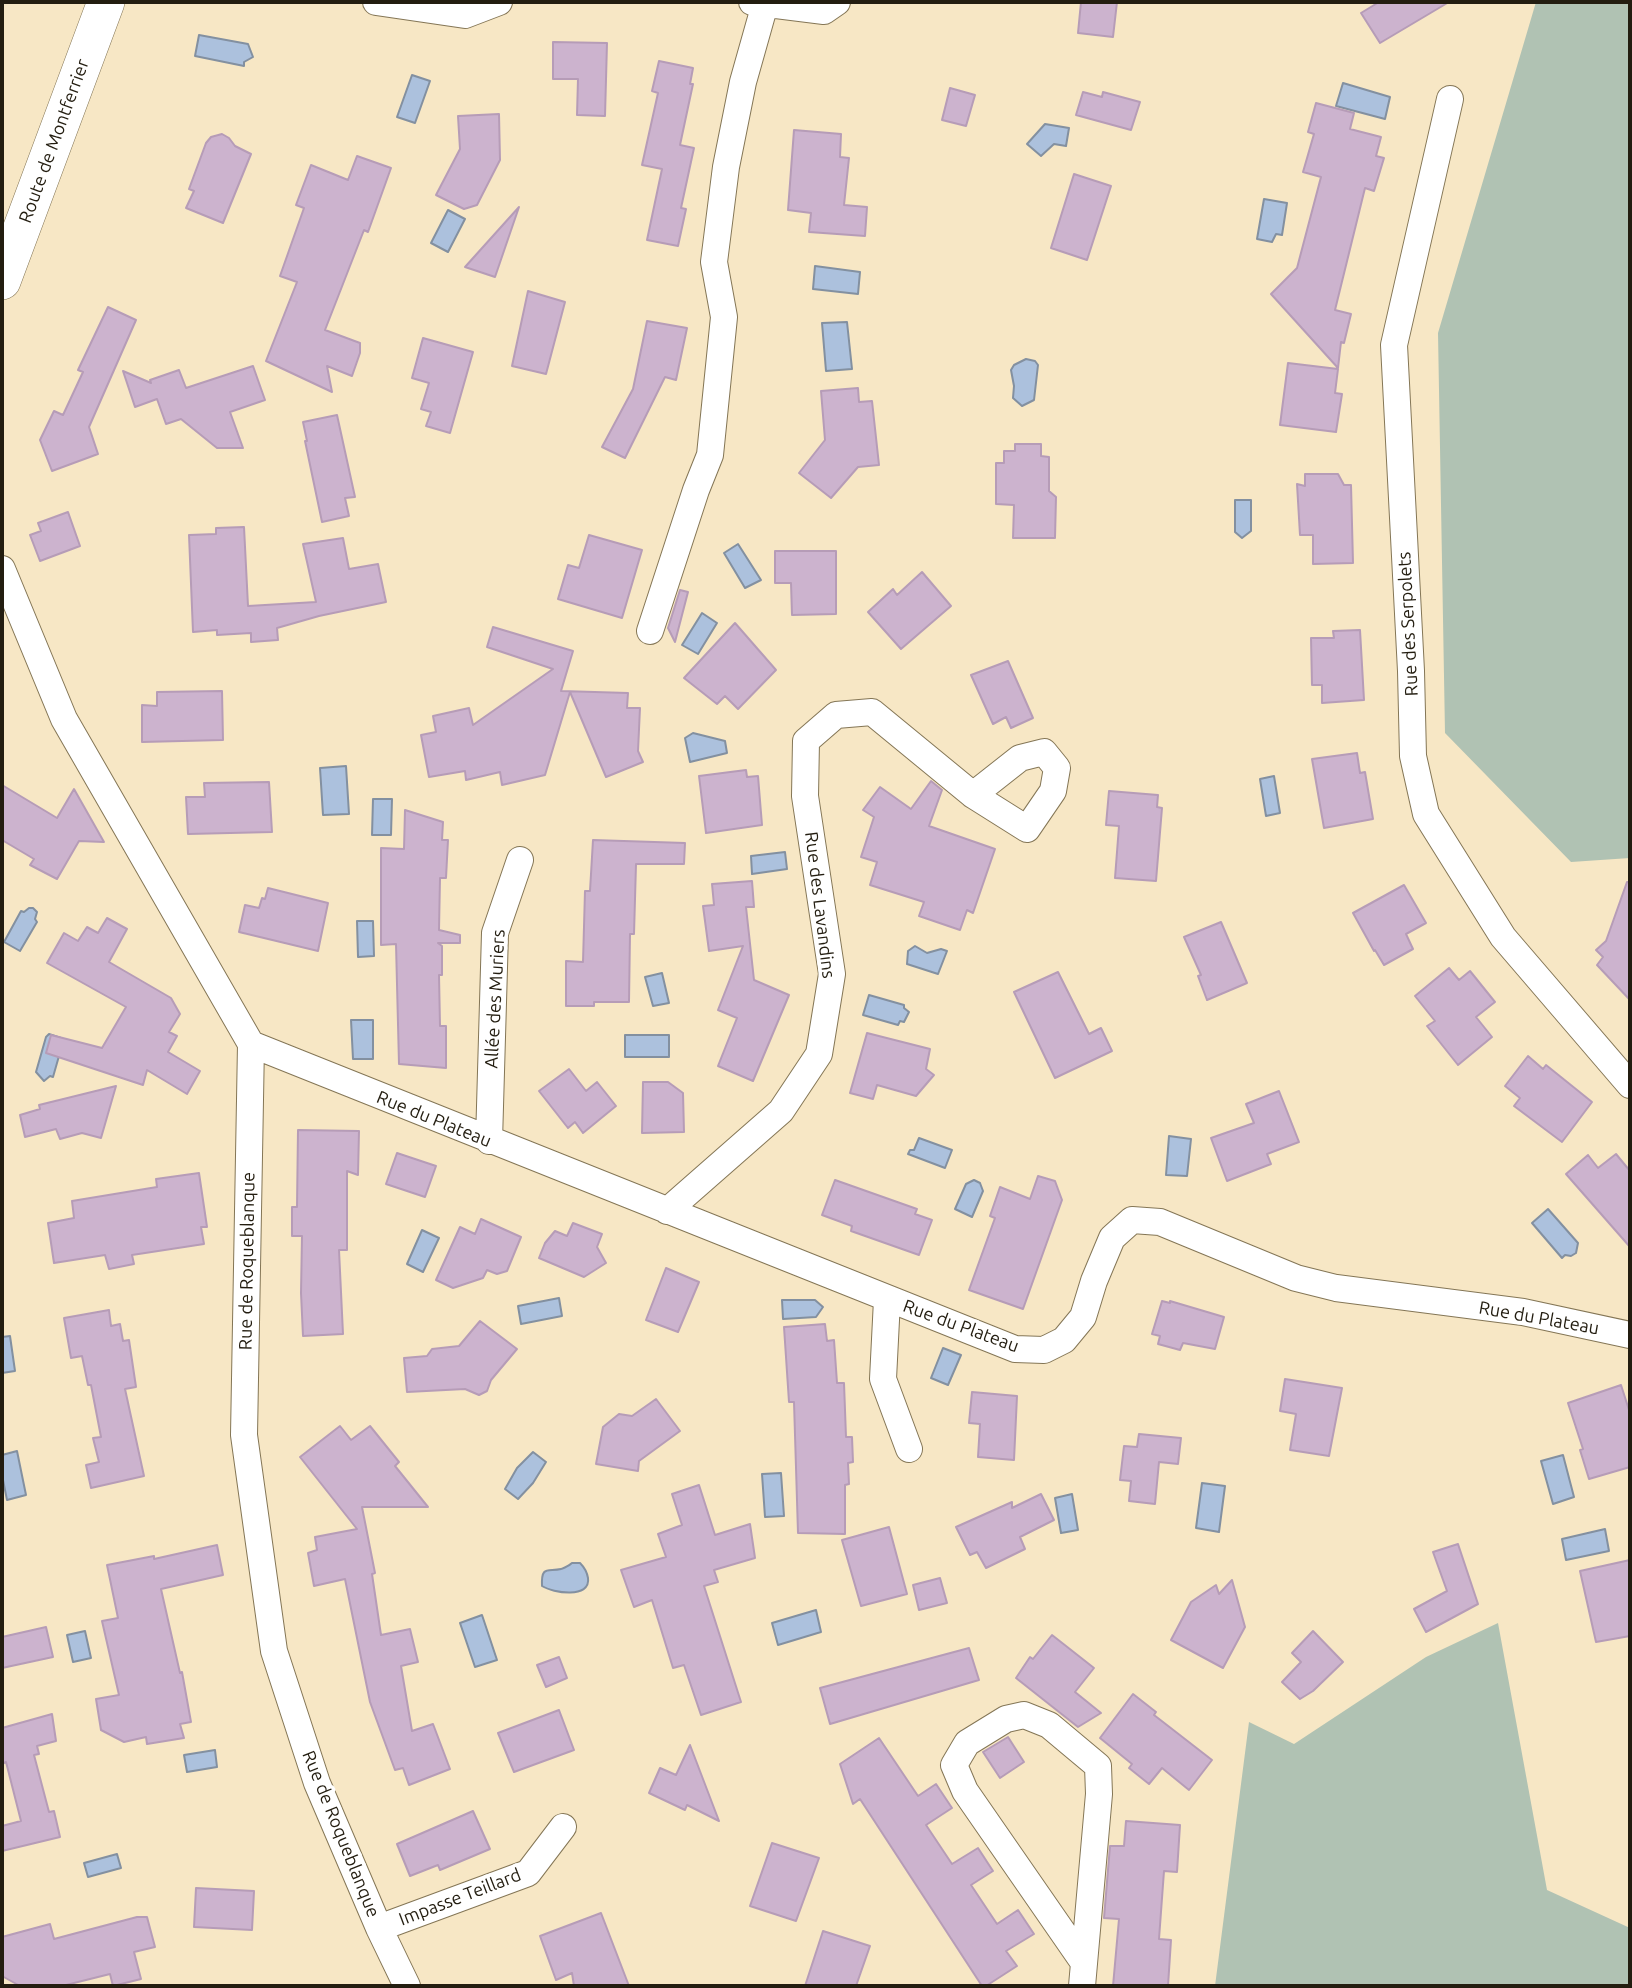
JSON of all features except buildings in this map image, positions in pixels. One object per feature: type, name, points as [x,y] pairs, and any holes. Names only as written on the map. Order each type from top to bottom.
[{"type":"street","name":"Route de Montferrier","points":[[2,281],[106,2]]},
{"type":"street","points":[[376,2],[465,15],[499,2]]},
{"type":"street","points":[[650,631],[710,455],[724,317],[714,262],[726,167],[758,3],[824,11],[837,2]]},
{"type":"street","name":"Rue des Serpolets","points":[[1450,99],[1394,345],[1413,756],[1426,814],[1503,937],[1630,1085]]},
{"type":"street","points":[[2,569],[64,719],[251,1044]]},
{"type":"street","name":"Rue des Lavandins","points":[[667,1211],[781,1111],[819,1054],[832,974],[805,796],[806,741],[836,715],[872,712],[973,795]]},
{"type":"street","name":"Allée des Muriers","points":[[489,1141],[495,933],[520,860]]},
{"type":"street","name":"Rue du Plateau","points":[[251,1044],[1015,1349],[1044,1350],[1063,1340],[1083,1317],[1112,1238],[1132,1220],[1160,1222],[1296,1278],[1336,1288],[1523,1312],[1630,1335]]},
{"type":"street","name":"Rue de Roqueblanque","points":[[251,1044],[244,1435],[274,1651],[317,1783],[407,1986]]},
{"type":"street","points":[[887,1300],[883,1379],[909,1449]]},
{"type":"street","points":[[1024,1715],[1049,1725],[1098,1766],[1099,1794],[1082,1973],[965,1791],[954,1765],[967,1743],[1006,1719],[1024,1715]]},
{"type":"street","name":"Impasse Teillard","points":[[379,1928],[528,1873],[563,1827]]},
{"type":"green space","points":[[1536,2],[1630,2],[1630,858],[1571,862],[1445,733],[1438,333]]},
{"type":"green space","points":[[1498,1623],[1547,1890],[1630,1928],[1630,1986],[1215,1986],[1249,1722],[1294,1744],[1426,1657]]},
{"type":"water","points":[[199,35],[248,44],[253,57],[244,62],[244,66],[195,56]]},
{"type":"water","points":[[412,75],[430,81],[415,123],[397,117]]},
{"type":"water","points":[[1343,83],[1390,97],[1385,119],[1336,106]]},
{"type":"water","points":[[1045,124],[1069,128],[1066,146],[1054,144],[1041,156],[1027,144]]},
{"type":"water","points":[[1264,199],[1287,203],[1282,235],[1276,234],[1272,242],[1257,239]]},
{"type":"water","points":[[448,210],[465,219],[448,252],[431,243]]},
{"type":"water","points":[[815,266],[860,272],[858,294],[813,289]]},
{"type":"water","points":[[847,322],[852,369],[826,371],[822,323]]},
{"type":"water","points":[[1026,359],[1035,361],[1038,365],[1034,400],[1022,406],[1013,398],[1011,370],[1014,365]]},
{"type":"water","points":[[1235,500],[1251,500],[1251,531],[1242,538],[1235,532]]},
{"type":"water","points":[[738,544],[761,580],[745,588],[724,553]]},
{"type":"water","points":[[702,613],[717,623],[698,654],[682,645]]},
{"type":"water","points":[[693,733],[725,741],[727,753],[690,762],[685,738]]},
{"type":"water","points":[[346,766],[349,814],[323,815],[320,768]]},
{"type":"water","points":[[1274,776],[1280,813],[1266,816],[1260,779]]},
{"type":"water","points":[[373,799],[392,799],[391,835],[372,835]]},
{"type":"water","points":[[785,852],[787,869],[752,874],[751,856]]},
{"type":"water","points":[[29,908],[37,912],[37,922],[20,951],[4,942],[21,911]]},
{"type":"water","points":[[357,921],[373,921],[374,956],[358,957]]},
{"type":"water","points":[[915,946],[927,953],[941,949],[947,951],[938,974],[907,964],[908,951]]},
{"type":"water","points":[[662,973],[669,1003],[653,1006],[645,977]]},
{"type":"water","points":[[869,995],[904,1005],[909,1012],[904,1022],[900,1021],[898,1025],[863,1015]]},
{"type":"water","points":[[351,1020],[373,1020],[373,1059],[353,1059]]},
{"type":"water","points":[[49,1034],[61,1038],[63,1042],[53,1077],[50,1076],[44,1081],[36,1072]]},
{"type":"water","points":[[625,1035],[669,1035],[669,1057],[625,1057]]},
{"type":"water","points":[[1169,1136],[1191,1139],[1187,1176],[1166,1175]]},
{"type":"water","points":[[919,1138],[952,1150],[945,1168],[908,1154],[910,1150],[914,1150]]},
{"type":"water","points":[[974,1180],[980,1183],[983,1191],[972,1217],[955,1209],[966,1184]]},
{"type":"water","points":[[1548,1209],[1578,1243],[1576,1253],[1571,1256],[1565,1255],[1562,1258],[1532,1223]]},
{"type":"water","points":[[422,1230],[439,1238],[423,1272],[407,1264]]},
{"type":"water","points":[[559,1298],[562,1316],[521,1324],[518,1306]]},
{"type":"water","points":[[782,1300],[815,1300],[823,1307],[816,1317],[783,1319]]},
{"type":"water","points":[[10,1336],[15,1371],[2,1373],[2,1337]]},
{"type":"water","points":[[943,1348],[961,1355],[948,1385],[931,1378]]},
{"type":"water","points":[[17,1451],[26,1495],[7,1500],[2,1475],[2,1455]]},
{"type":"water","points":[[533,1452],[546,1462],[533,1483],[518,1499],[505,1489],[517,1468]]},
{"type":"water","points":[[1563,1455],[1574,1497],[1553,1504],[1541,1461]]},
{"type":"water","points":[[781,1473],[784,1516],[765,1517],[762,1474]]},
{"type":"water","points":[[1202,1483],[1225,1486],[1219,1532],[1196,1528]]},
{"type":"water","points":[[1072,1494],[1078,1530],[1061,1533],[1055,1498]]},
{"type":"water","points":[[1605,1529],[1609,1551],[1566,1560],[1562,1539]]},
{"type":"water","points":[[572,1563],[580,1563],[586,1572],[588,1578],[584,1589],[570,1593],[542,1586],[544,1572],[562,1569]]},
{"type":"water","points":[[816,1610],[821,1632],[778,1645],[772,1623]]},
{"type":"water","points":[[482,1615],[497,1660],[475,1667],[460,1623]]},
{"type":"water","points":[[85,1631],[91,1658],[73,1662],[67,1635]]},
{"type":"water","points":[[215,1750],[217,1767],[187,1772],[184,1755]]},
{"type":"water","points":[[117,1854],[121,1868],[88,1877],[84,1863]]}]
